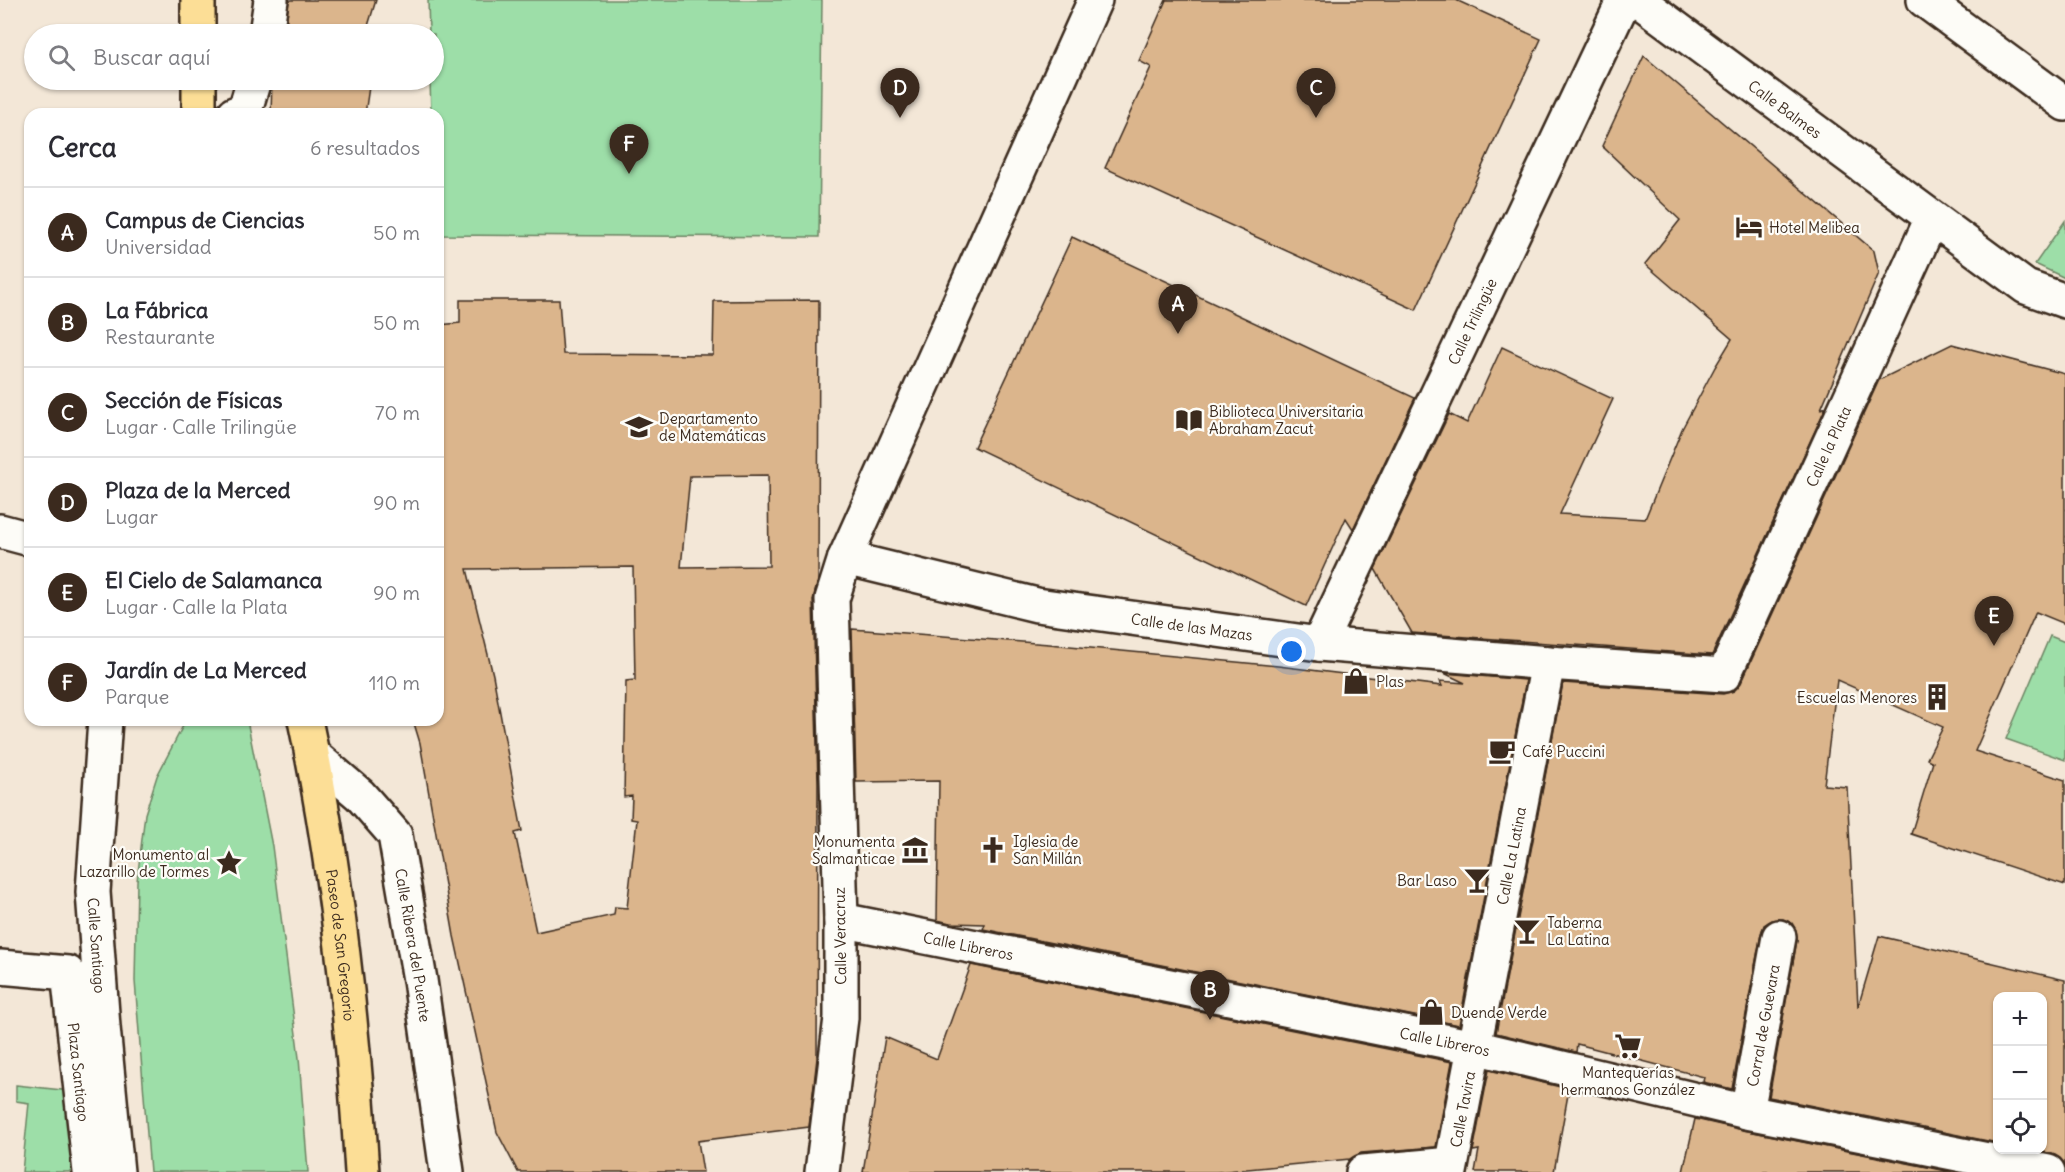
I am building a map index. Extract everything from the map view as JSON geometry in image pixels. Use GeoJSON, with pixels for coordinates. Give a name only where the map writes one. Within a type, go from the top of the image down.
{"type":"FeatureCollection","features":[{"type":"Feature","properties":{"kind":"main road"},"geometry":{"type":"LineString","coordinates":[[198,0],[198,24]]}},
{"type":"Feature","properties":{"kind":"main road"},"geometry":{"type":"LineString","coordinates":[[199,90],[199,108]]}},
{"type":"Feature","properties":{"kind":"main road","name":"Paseo de San Gregorio"},"geometry":{"type":"LineString","coordinates":[[305,726],[329,858],[348,1001],[362,1172]]}},
{"type":"Feature","properties":{"kind":"street"},"geometry":{"type":"LineString","coordinates":[[267,24],[271,0]]}},
{"type":"Feature","properties":{"kind":"street","name":"Calle Veracruz"},"geometry":{"type":"LineString","coordinates":[[822,1172],[841,1018],[841,920],[832,599],[845,558],[1095,0]]}},
{"type":"Feature","properties":{"kind":"street","name":"Calle Trilingüe"},"geometry":{"type":"LineString","coordinates":[[1319,644],[1624,0]]}},
{"type":"Feature","properties":{"kind":"street","name":"Calle Balmes"},"geometry":{"type":"LineString","coordinates":[[1638,0],[2026,287],[2065,301]]}},
{"type":"Feature","properties":{"kind":"street"},"geometry":{"type":"LineString","coordinates":[[1924,0],[2058,99]]}},
{"type":"Feature","properties":{"kind":"street"},"geometry":{"type":"LineString","coordinates":[[246,108],[251,90]]}},
{"type":"Feature","properties":{"kind":"street","name":"Calle la Plata"},"geometry":{"type":"LineString","coordinates":[[1724,675],[1932,218]]}},
{"type":"Feature","properties":{"kind":"street"},"geometry":{"type":"LineString","coordinates":[[0,531],[24,537]]}},
{"type":"Feature","properties":{"kind":"street","name":"Calle de las Mazas"},"geometry":{"type":"LineString","coordinates":[[845,558],[1037,605],[1319,644],[1724,675]]}},
{"type":"Feature","properties":{"kind":"street","name":"Calle La Latina"},"geometry":{"type":"LineString","coordinates":[[1474,1047],[1548,663]]}},
{"type":"Feature","properties":{"kind":"street","name":"Calle Santiago"},"geometry":{"type":"LineString","coordinates":[[105,726],[93,892],[117,1172]]}},
{"type":"Feature","properties":{"kind":"street","name":"Calle Ribera del Puente"},"geometry":{"type":"LineString","coordinates":[[312,754],[360,795],[395,835],[420,980],[447,1172]]}},
{"type":"Feature","properties":{"kind":"street","name":"Calle Libreros"},"geometry":{"type":"LineString","coordinates":[[841,920],[1474,1047],[1954,1164],[2048,1172]]}},
{"type":"Feature","properties":{"kind":"street","name":"Corral de Guevara"},"geometry":{"type":"LineString","coordinates":[[1747,1112],[1779,937]]}},
{"type":"Feature","properties":{"kind":"street","name":"Plaza Santiago"},"geometry":{"type":"LineString","coordinates":[[0,967],[68,973],[90,1172]]}},
{"type":"Feature","properties":{"kind":"street","name":"Calle Tavira"},"geometry":{"type":"LineString","coordinates":[[1451,1168],[1474,1047]]}},
{"type":"Feature","properties":{"kind":"street"},"geometry":{"type":"LineString","coordinates":[[1363,1172],[1451,1168]]}},
{"type":"Feature","properties":{"kind":"green space"},"geometry":{"type":"Polygon","coordinates":[[[428,0],[822,0],[819,237],[444,235],[444,108],[431,108],[430,90],[444,90],[444,24],[429,24],[428,0]]]}},
{"type":"Feature","properties":{"kind":"green space"},"geometry":{"type":"Polygon","coordinates":[[[2065,221],[2065,278],[2035,264],[2065,221]]]}},
{"type":"Feature","properties":{"kind":"green space"},"geometry":{"type":"Polygon","coordinates":[[[2050,636],[2065,642],[2065,760],[2006,739],[2050,636]]]}},
{"type":"Feature","properties":{"kind":"green space"},"geometry":{"type":"Polygon","coordinates":[[[183,726],[248,726],[272,846],[299,1058],[308,1172],[150,1172],[135,981],[137,881],[145,814],[157,776],[183,726]]]}},
{"type":"Feature","properties":{"kind":"green space"},"geometry":{"type":"Polygon","coordinates":[[[16,1085],[71,1091],[79,1172],[22,1172],[29,1103],[16,1101],[16,1085]]]}},
{"type":"Feature","properties":{"kind":"building"},"geometry":{"type":"Polygon","coordinates":[[[289,0],[376,0],[369,24],[286,24],[289,0]]]}},
{"type":"Feature","properties":{"kind":"building"},"geometry":{"type":"Polygon","coordinates":[[[1166,0],[1456,0],[1541,39],[1416,310],[1105,168],[1151,67],[1139,61],[1166,0]]]}},
{"type":"Feature","properties":{"kind":"building"},"geometry":{"type":"Polygon","coordinates":[[[1644,56],[1874,251],[1879,273],[1821,409],[1826,407],[1712,655],[1412,633],[1375,569],[1449,414],[1467,423],[1502,347],[1613,399],[1560,514],[1645,519],[1682,429],[1732,339],[1645,264],[1680,220],[1602,146],[1644,56]]]}},
{"type":"Feature","properties":{"kind":"building"},"geometry":{"type":"Polygon","coordinates":[[[272,90],[369,90],[366,108],[271,108],[272,90]]]}},
{"type":"Feature","properties":{"kind":"building","name":"Biblioteca Universitaria Abraham Zacut"},"geometry":{"type":"Polygon","coordinates":[[[1072,237],[1415,398],[1353,529],[1346,518],[1306,606],[974,447],[1072,237]]]}},
{"type":"Feature","properties":{"kind":"building"},"geometry":{"type":"Polygon","coordinates":[[[460,300],[559,300],[563,354],[713,355],[714,301],[819,300],[818,580],[813,600],[818,783],[817,1058],[809,1127],[698,1141],[703,1172],[518,1172],[497,1132],[454,936],[420,743],[415,726],[444,726],[444,324],[460,323],[460,300]],[[768,475],[690,476],[681,567],[769,566],[768,475]],[[633,567],[467,569],[493,675],[522,831],[515,833],[536,932],[614,915],[615,907],[627,908],[637,820],[631,819],[632,796],[624,797],[626,681],[635,680],[633,567]]]}},
{"type":"Feature","properties":{"kind":"building"},"geometry":{"type":"Polygon","coordinates":[[[1952,344],[2065,374],[2065,624],[2036,612],[1975,751],[2065,780],[2065,885],[1911,834],[1933,762],[1927,759],[1943,727],[1837,680],[1824,785],[1847,787],[1858,1007],[1879,936],[2065,980],[2065,1165],[2060,1158],[2047,1153],[2047,992],[1993,992],[1993,1142],[1769,1097],[1797,940],[1796,930],[1792,923],[1783,919],[1772,920],[1764,925],[1761,934],[1732,1089],[1703,1082],[1704,1077],[1577,1044],[1576,1052],[1496,1033],[1563,683],[1723,694],[1734,691],[1741,683],[1879,380],[1952,344]]]}},
{"type":"Feature","properties":{"kind":"building"},"geometry":{"type":"Polygon","coordinates":[[[852,629],[1049,644],[1278,666],[1442,686],[1440,681],[1465,683],[1444,673],[1526,680],[1459,1025],[983,929],[985,924],[950,923],[937,920],[939,781],[856,782],[852,629]]]}},
{"type":"Feature","properties":{"kind":"building"},"geometry":{"type":"Polygon","coordinates":[[[971,965],[1452,1062],[1436,1147],[1361,1153],[1350,1159],[1216,1172],[863,1172],[885,1037],[937,1059],[971,965]]]}},
{"type":"Feature","properties":{"kind":"building"},"geometry":{"type":"Polygon","coordinates":[[[1489,1070],[1569,1089],[1554,1172],[1475,1172],[1479,1150],[1473,1151],[1489,1070]]]}},
{"type":"Feature","properties":{"kind":"building"},"geometry":{"type":"Polygon","coordinates":[[[1695,1119],[1743,1130],[1952,1172],[1683,1172],[1695,1119]]]}},
{"type":"Feature","properties":{"kind":"place","name":"Plaza de la Merced"},"geometry":{"type":"Point","coordinates":[900,118]}},
{"type":"Feature","properties":{"kind":"place","name":"Sección de Físicas"},"geometry":{"type":"Point","coordinates":[1316,118]}},
{"type":"Feature","properties":{"kind":"place","name":"Jardín de La Merced"},"geometry":{"type":"Point","coordinates":[629,174]}},
{"type":"Feature","properties":{"kind":"place","name":"Hotel Melibea"},"geometry":{"type":"Point","coordinates":[1749,227]}},
{"type":"Feature","properties":{"kind":"place","name":"Campus de Ciencias"},"geometry":{"type":"Point","coordinates":[1178,334]}},
{"type":"Feature","properties":{"kind":"place","name":"Biblioteca Universitaria Abraham Zacut"},"geometry":{"type":"Point","coordinates":[1189,420]}},
{"type":"Feature","properties":{"kind":"place","name":"Departamento de Matemáticas"},"geometry":{"type":"Point","coordinates":[639,427]}},
{"type":"Feature","properties":{"kind":"place","name":"El Cielo de Salamanca"},"geometry":{"type":"Point","coordinates":[1994,646]}},
{"type":"Feature","properties":{"kind":"place","name":"Plas"},"geometry":{"type":"Point","coordinates":[1356,681]}},
{"type":"Feature","properties":{"kind":"place","name":"Escuelas Menores"},"geometry":{"type":"Point","coordinates":[1937,697]}},
{"type":"Feature","properties":{"kind":"place","name":"Café Puccini"},"geometry":{"type":"Point","coordinates":[1502,751]}},
{"type":"Feature","properties":{"kind":"place","name":"Monumenta Salmanticae"},"geometry":{"type":"Point","coordinates":[915,850]}},
{"type":"Feature","properties":{"kind":"place","name":"Iglesia de San Millán"},"geometry":{"type":"Point","coordinates":[993,850]}},
{"type":"Feature","properties":{"kind":"place","name":"Monumento al Lazarillo de Tormes"},"geometry":{"type":"Point","coordinates":[229,863]}},
{"type":"Feature","properties":{"kind":"place","name":"Bar Laso"},"geometry":{"type":"Point","coordinates":[1477,880]}},
{"type":"Feature","properties":{"kind":"place","name":"Taberna La Latina"},"geometry":{"type":"Point","coordinates":[1527,931]}},
{"type":"Feature","properties":{"kind":"place","name":"Duende Verde"},"geometry":{"type":"Point","coordinates":[1431,1012]}},
{"type":"Feature","properties":{"kind":"place","name":"La Fábrica"},"geometry":{"type":"Point","coordinates":[1210,1020]}},
{"type":"Feature","properties":{"kind":"place","name":"Mantequerías hermanos González"},"geometry":{"type":"Point","coordinates":[1628,1046]}}]}
